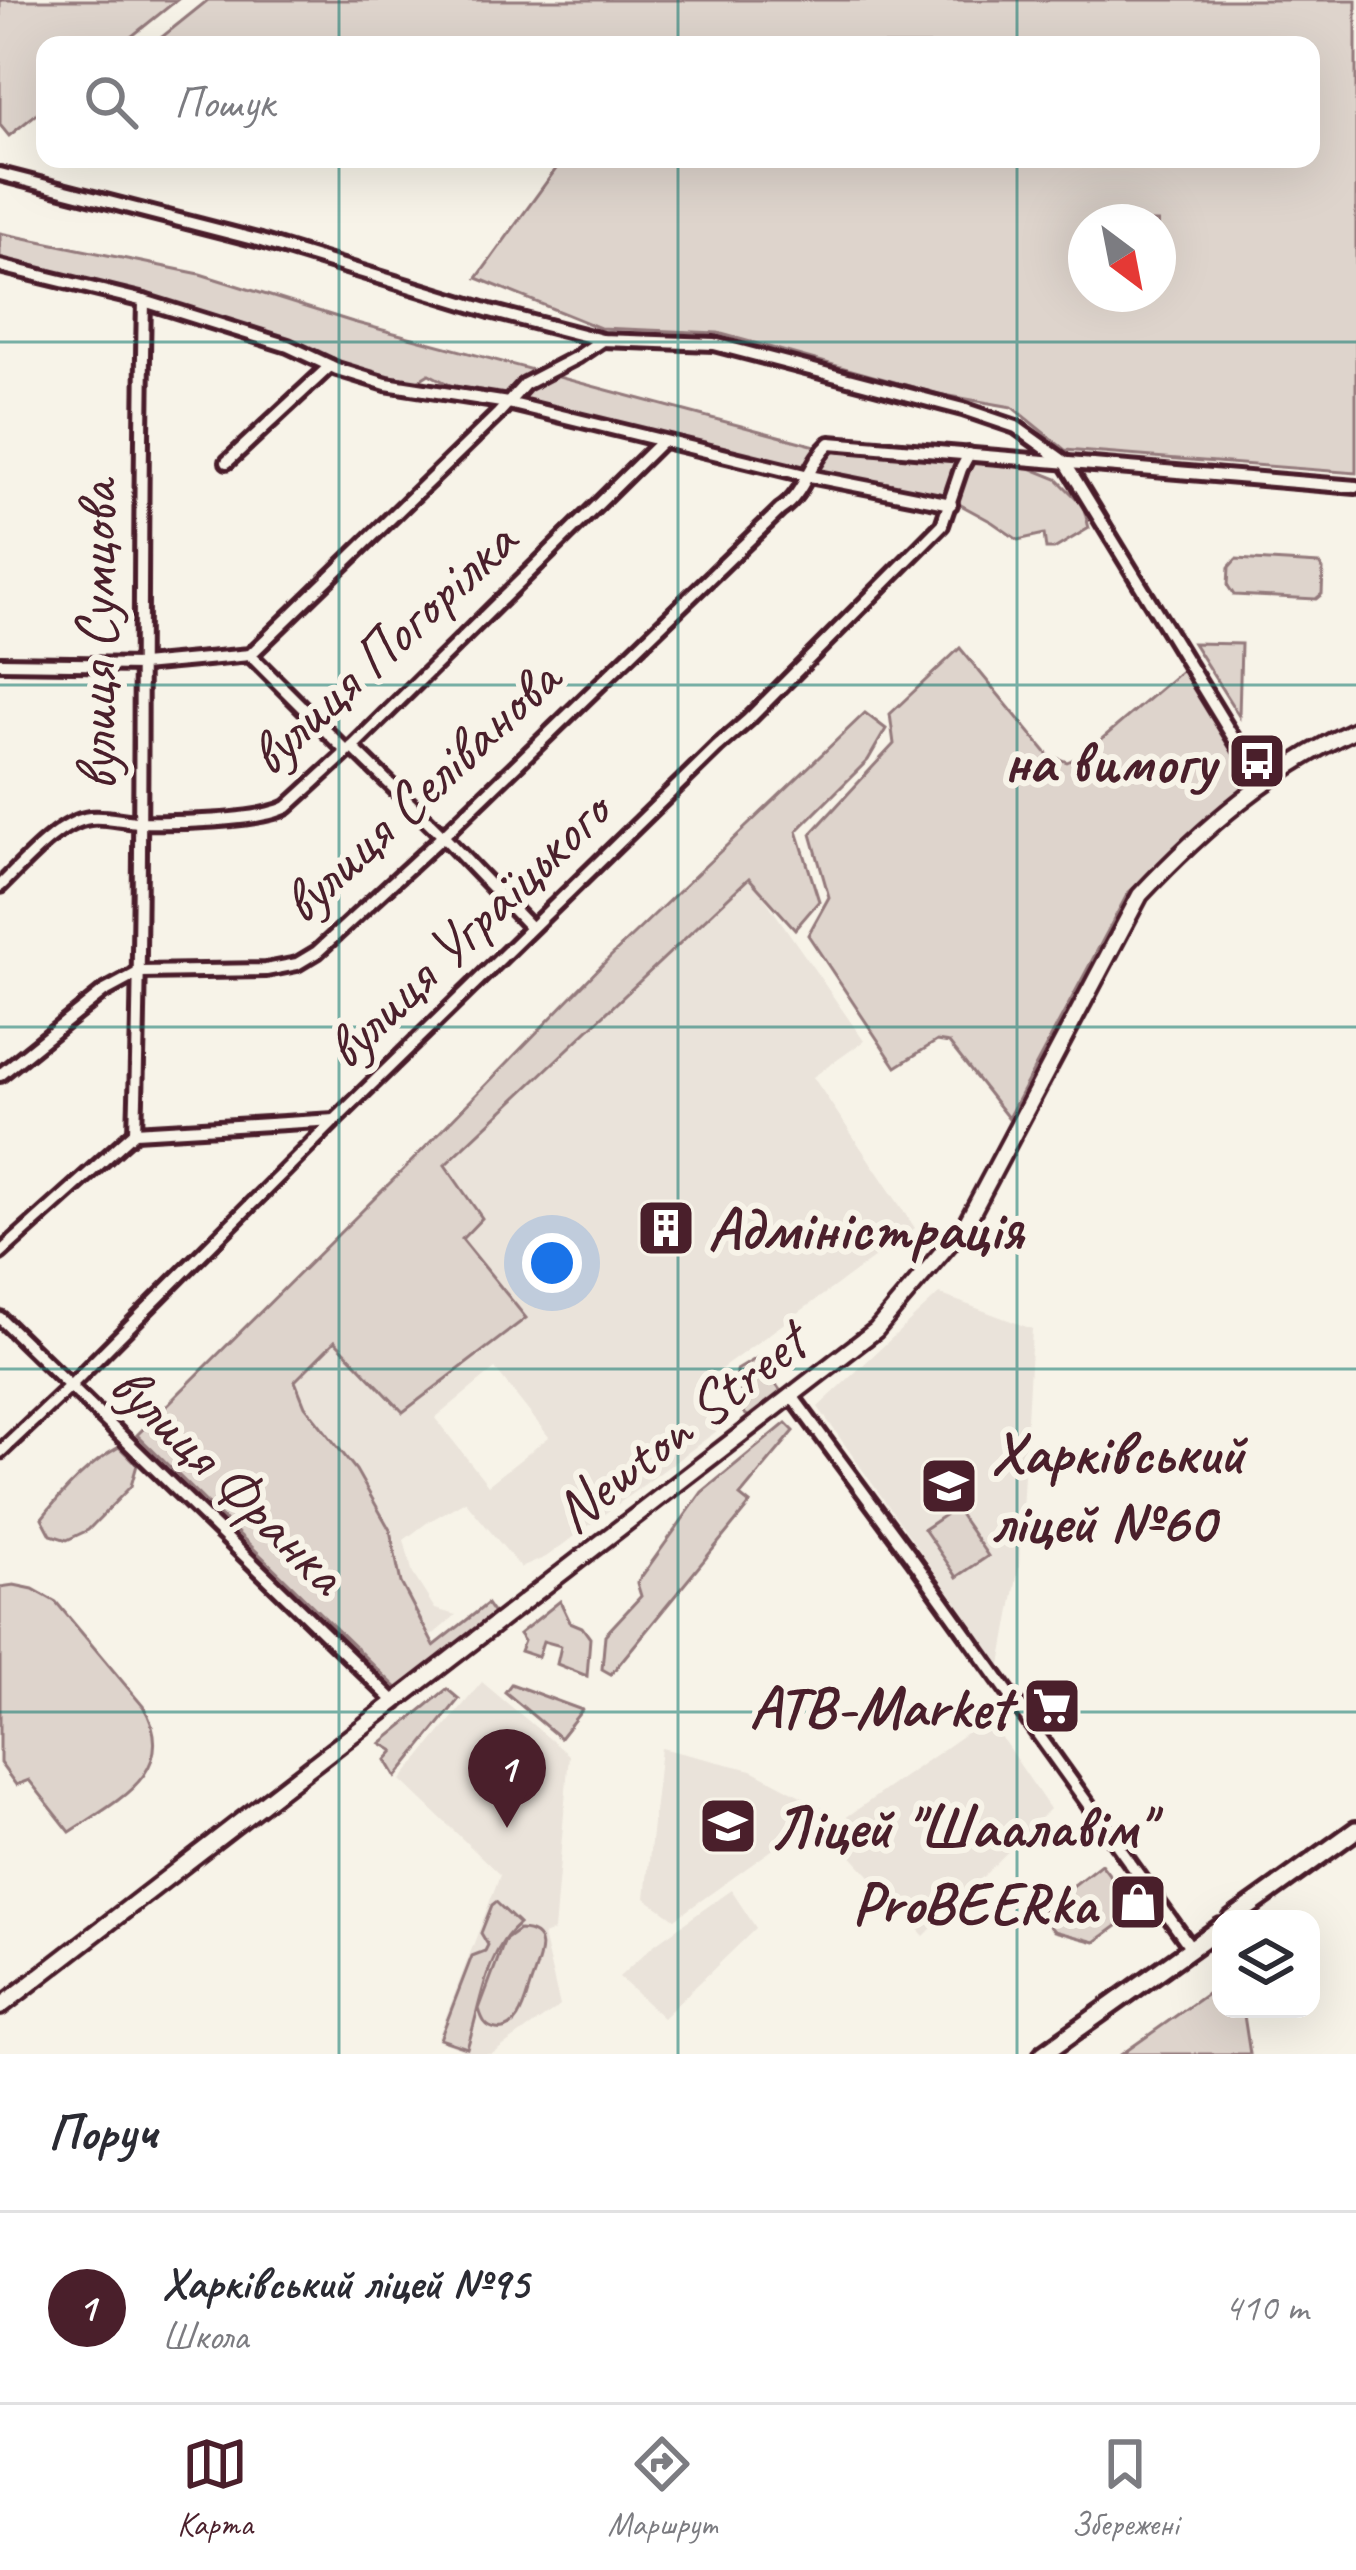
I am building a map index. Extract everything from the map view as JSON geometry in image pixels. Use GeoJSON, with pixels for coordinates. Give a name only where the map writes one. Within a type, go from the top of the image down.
{"type":"FeatureCollection","features":[{"type":"Feature","properties":{"kind":"main road"},"geometry":{"type":"LineString","coordinates":[[1245,1910],[1356,1830]]}},
{"type":"Feature","properties":{"kind":"main road"},"geometry":{"type":"LineString","coordinates":[[1043,2054],[1212,1933]]}},
{"type":"Feature","properties":{"kind":"street"},"geometry":{"type":"LineString","coordinates":[[0,174],[261,241],[602,340],[714,344],[1016,427],[1065,462],[1261,782]]}},
{"type":"Feature","properties":{"kind":"street"},"geometry":{"type":"LineString","coordinates":[[0,266],[144,301],[288,346],[386,384],[508,403],[808,476],[951,504]]}},
{"type":"Feature","properties":{"kind":"street","name":"вулиця Сумцова"},"geometry":{"type":"LineString","coordinates":[[135,1132],[144,301]]}},
{"type":"Feature","properties":{"kind":"street"},"geometry":{"type":"LineString","coordinates":[[0,663],[142,665],[250,655],[525,384],[602,340]]}},
{"type":"Feature","properties":{"kind":"street"},"geometry":{"type":"LineString","coordinates":[[227,462],[330,366]]}},
{"type":"Feature","properties":{"kind":"street","name":"вулиця Погорілка"},"geometry":{"type":"LineString","coordinates":[[0,886],[45,844],[89,818],[140,822],[276,813],[350,750],[662,442]]}},
{"type":"Feature","properties":{"kind":"street","name":"вулиця Селіванова"},"geometry":{"type":"LineString","coordinates":[[140,972],[266,970],[297,964],[317,952],[788,506],[830,443],[969,454]]}},
{"type":"Feature","properties":{"kind":"street"},"geometry":{"type":"LineString","coordinates":[[969,454],[1356,487]]}},
{"type":"Feature","properties":{"kind":"street","name":"вулиця Уграїцького"},"geometry":{"type":"LineString","coordinates":[[0,1451],[943,525],[969,454]]}},
{"type":"Feature","properties":{"kind":"street"},"geometry":{"type":"LineString","coordinates":[[250,655],[443,836],[531,928]]}},
{"type":"Feature","properties":{"kind":"street","name":"Newton Street"},"geometry":{"type":"LineString","coordinates":[[0,2007],[876,1330],[966,1224],[1140,895],[1261,782],[1356,729]]}},
{"type":"Feature","properties":{"kind":"street"},"geometry":{"type":"LineString","coordinates":[[0,1075],[103,992],[140,972]]}},
{"type":"Feature","properties":{"kind":"street"},"geometry":{"type":"LineString","coordinates":[[0,1253],[135,1132],[335,1120]]}},
{"type":"Feature","properties":{"kind":"street","name":"вулиця Франка"},"geometry":{"type":"LineString","coordinates":[[0,1318],[396,1702]]}},
{"type":"Feature","properties":{"kind":"street"},"geometry":{"type":"LineString","coordinates":[[792,1396],[1191,1948]]}},
{"type":"Feature","properties":{"kind":"shaded area"},"geometry":{"type":"Polygon","coordinates":[[[0,0],[177,0],[132,36],[36,36],[36,114],[9,136],[0,125],[0,0]]]}},
{"type":"Feature","properties":{"kind":"shaded area"},"geometry":{"type":"Polygon","coordinates":[[[208,0],[1356,0],[1356,473],[1065,450],[1012,407],[938,394],[718,333],[600,328],[477,278],[554,168],[1320,168],[1320,36],[163,36],[208,0]]]}},
{"type":"Feature","properties":{"kind":"shaded area"},"geometry":{"type":"Polygon","coordinates":[[[0,233],[200,274],[353,322],[838,452],[1025,466],[1057,479],[1083,505],[1089,528],[1046,549],[1044,534],[1018,540],[957,503],[869,488],[593,420],[577,412],[450,385],[429,374],[416,382],[343,365],[284,340],[0,260],[0,233]]]}},
{"type":"Feature","properties":{"kind":"shaded area"},"geometry":{"type":"Polygon","coordinates":[[[1236,559],[1319,564],[1322,594],[1316,599],[1234,595],[1228,586],[1229,567],[1236,559]]]}},
{"type":"Feature","properties":{"kind":"shaded area"},"geometry":{"type":"Polygon","coordinates":[[[1193,643],[1241,644],[1239,716],[1193,643]]]}},
{"type":"Feature","properties":{"kind":"shaded area"},"geometry":{"type":"Polygon","coordinates":[[[960,648],[1048,755],[1067,762],[1083,755],[1186,667],[1253,776],[1248,786],[1128,893],[1008,1118],[949,1043],[937,1041],[896,1067],[808,935],[829,897],[811,834],[894,744],[890,714],[960,648]]]}},
{"type":"Feature","properties":{"kind":"shaded area"},"geometry":{"type":"Polygon","coordinates":[[[865,713],[886,729],[868,760],[797,831],[819,901],[795,929],[749,878],[445,1165],[482,1218],[462,1239],[526,1318],[403,1412],[335,1341],[295,1381],[305,1406],[356,1470],[390,1530],[401,1583],[434,1646],[487,1604],[494,1614],[399,1690],[137,1435],[609,958],[865,713]]]}},
{"type":"Feature","properties":{"kind":"shaded area"},"geometry":{"type":"Polygon","coordinates":[[[750,877],[864,1041],[813,1077],[915,1228],[695,1388],[721,1428],[546,1557],[521,1568],[465,1501],[404,1540],[413,1574],[435,1609],[456,1615],[429,1638],[401,1583],[390,1530],[356,1470],[305,1406],[295,1381],[334,1340],[525,1319],[461,1239],[481,1218],[445,1166],[750,877]],[[495,1369],[435,1418],[488,1485],[549,1437],[495,1369]]]}},
{"type":"Feature","properties":{"kind":"shaded area","name":"Харківський ліцей №60"},"geometry":{"type":"Polygon","coordinates":[[[939,1294],[1032,1329],[1019,1566],[1001,1665],[818,1407],[939,1294]]]}},
{"type":"Feature","properties":{"kind":"shaded area"},"geometry":{"type":"Polygon","coordinates":[[[757,1358],[782,1393],[750,1417],[740,1403],[746,1376],[737,1375],[737,1370],[757,1358]]]}},
{"type":"Feature","properties":{"kind":"shaded area"},"geometry":{"type":"Polygon","coordinates":[[[786,1423],[794,1431],[740,1496],[750,1504],[611,1674],[602,1669],[605,1635],[641,1596],[637,1583],[702,1492],[786,1423]]]}},
{"type":"Feature","properties":{"kind":"shaded area"},"geometry":{"type":"Polygon","coordinates":[[[119,1447],[137,1465],[131,1486],[88,1530],[67,1540],[51,1535],[42,1518],[77,1478],[119,1447]]]}},
{"type":"Feature","properties":{"kind":"shaded area"},"geometry":{"type":"Polygon","coordinates":[[[955,1508],[988,1556],[957,1577],[924,1529],[955,1508]]]}},
{"type":"Feature","properties":{"kind":"shaded area"},"geometry":{"type":"Polygon","coordinates":[[[14,1585],[56,1602],[143,1706],[153,1729],[149,1767],[138,1782],[70,1832],[29,1780],[16,1785],[0,1763],[0,1587],[14,1585]]]}},
{"type":"Feature","properties":{"kind":"shaded area"},"geometry":{"type":"Polygon","coordinates":[[[560,1601],[570,1622],[590,1638],[587,1676],[557,1664],[561,1646],[543,1641],[538,1657],[520,1651],[524,1641],[519,1634],[560,1601]]]}},
{"type":"Feature","properties":{"kind":"shaded area"},"geometry":{"type":"Polygon","coordinates":[[[482,1682],[569,1755],[554,1931],[543,1935],[560,2006],[492,2054],[474,2054],[437,2040],[500,1875],[401,1780],[482,1682]]]}},
{"type":"Feature","properties":{"kind":"shaded area"},"geometry":{"type":"Polygon","coordinates":[[[511,1684],[582,1710],[560,1738],[505,1692],[511,1684]]]}},
{"type":"Feature","properties":{"kind":"shaded area"},"geometry":{"type":"Polygon","coordinates":[[[447,1689],[459,1699],[396,1777],[386,1760],[394,1751],[381,1743],[447,1689]]]}},
{"type":"Feature","properties":{"kind":"shaded area"},"geometry":{"type":"Polygon","coordinates":[[[988,1718],[1050,1809],[924,1936],[828,1830],[988,1718]]]}},
{"type":"Feature","properties":{"kind":"shaded area","name":"Ліцей \"Шаалавім\""},"geometry":{"type":"Polygon","coordinates":[[[661,1748],[752,1770],[825,1809],[675,1919],[645,1898],[661,1748]]]}},
{"type":"Feature","properties":{"kind":"shaded area"},"geometry":{"type":"Polygon","coordinates":[[[1101,1864],[1128,1899],[1125,1920],[1095,1942],[1054,1931],[1038,1913],[1101,1864]]]}},
{"type":"Feature","properties":{"kind":"shaded area"},"geometry":{"type":"Polygon","coordinates":[[[731,1890],[756,1928],[663,2018],[619,1977],[655,1944],[731,1890]]]}},
{"type":"Feature","properties":{"kind":"shaded area"},"geometry":{"type":"Polygon","coordinates":[[[496,1902],[519,1924],[491,1965],[467,2048],[440,2039],[472,1956],[488,1945],[481,1933],[496,1902]]]}},
{"type":"Feature","properties":{"kind":"shaded area"},"geometry":{"type":"Polygon","coordinates":[[[519,1930],[536,1935],[540,1956],[516,2020],[496,2029],[485,2022],[479,2009],[505,1940],[519,1930]]]}},
{"type":"Feature","properties":{"kind":"shaded area"},"geometry":{"type":"Polygon","coordinates":[[[1212,1990],[1212,2018],[1244,2018],[1250,2054],[1122,2054],[1212,1990]]]}},
{"type":"Feature","properties":{"kind":"place","name":"на вимогу"},"geometry":{"type":"Point","coordinates":[1257,761]}},
{"type":"Feature","properties":{"kind":"place","name":"Адміністрація"},"geometry":{"type":"Point","coordinates":[666,1228]}},
{"type":"Feature","properties":{"kind":"place","name":"Харківський ліцей №60"},"geometry":{"type":"Point","coordinates":[949,1486]}},
{"type":"Feature","properties":{"kind":"place","name":"ATB-Market"},"geometry":{"type":"Point","coordinates":[1052,1706]}},
{"type":"Feature","properties":{"kind":"place","name":"Ліцей \"Шаалавім\""},"geometry":{"type":"Point","coordinates":[728,1826]}},
{"type":"Feature","properties":{"kind":"place","name":"Харківський ліцей №95"},"geometry":{"type":"Point","coordinates":[507,1828]}},
{"type":"Feature","properties":{"kind":"place","name":"ProBEERka"},"geometry":{"type":"Point","coordinates":[1138,1902]}}]}
